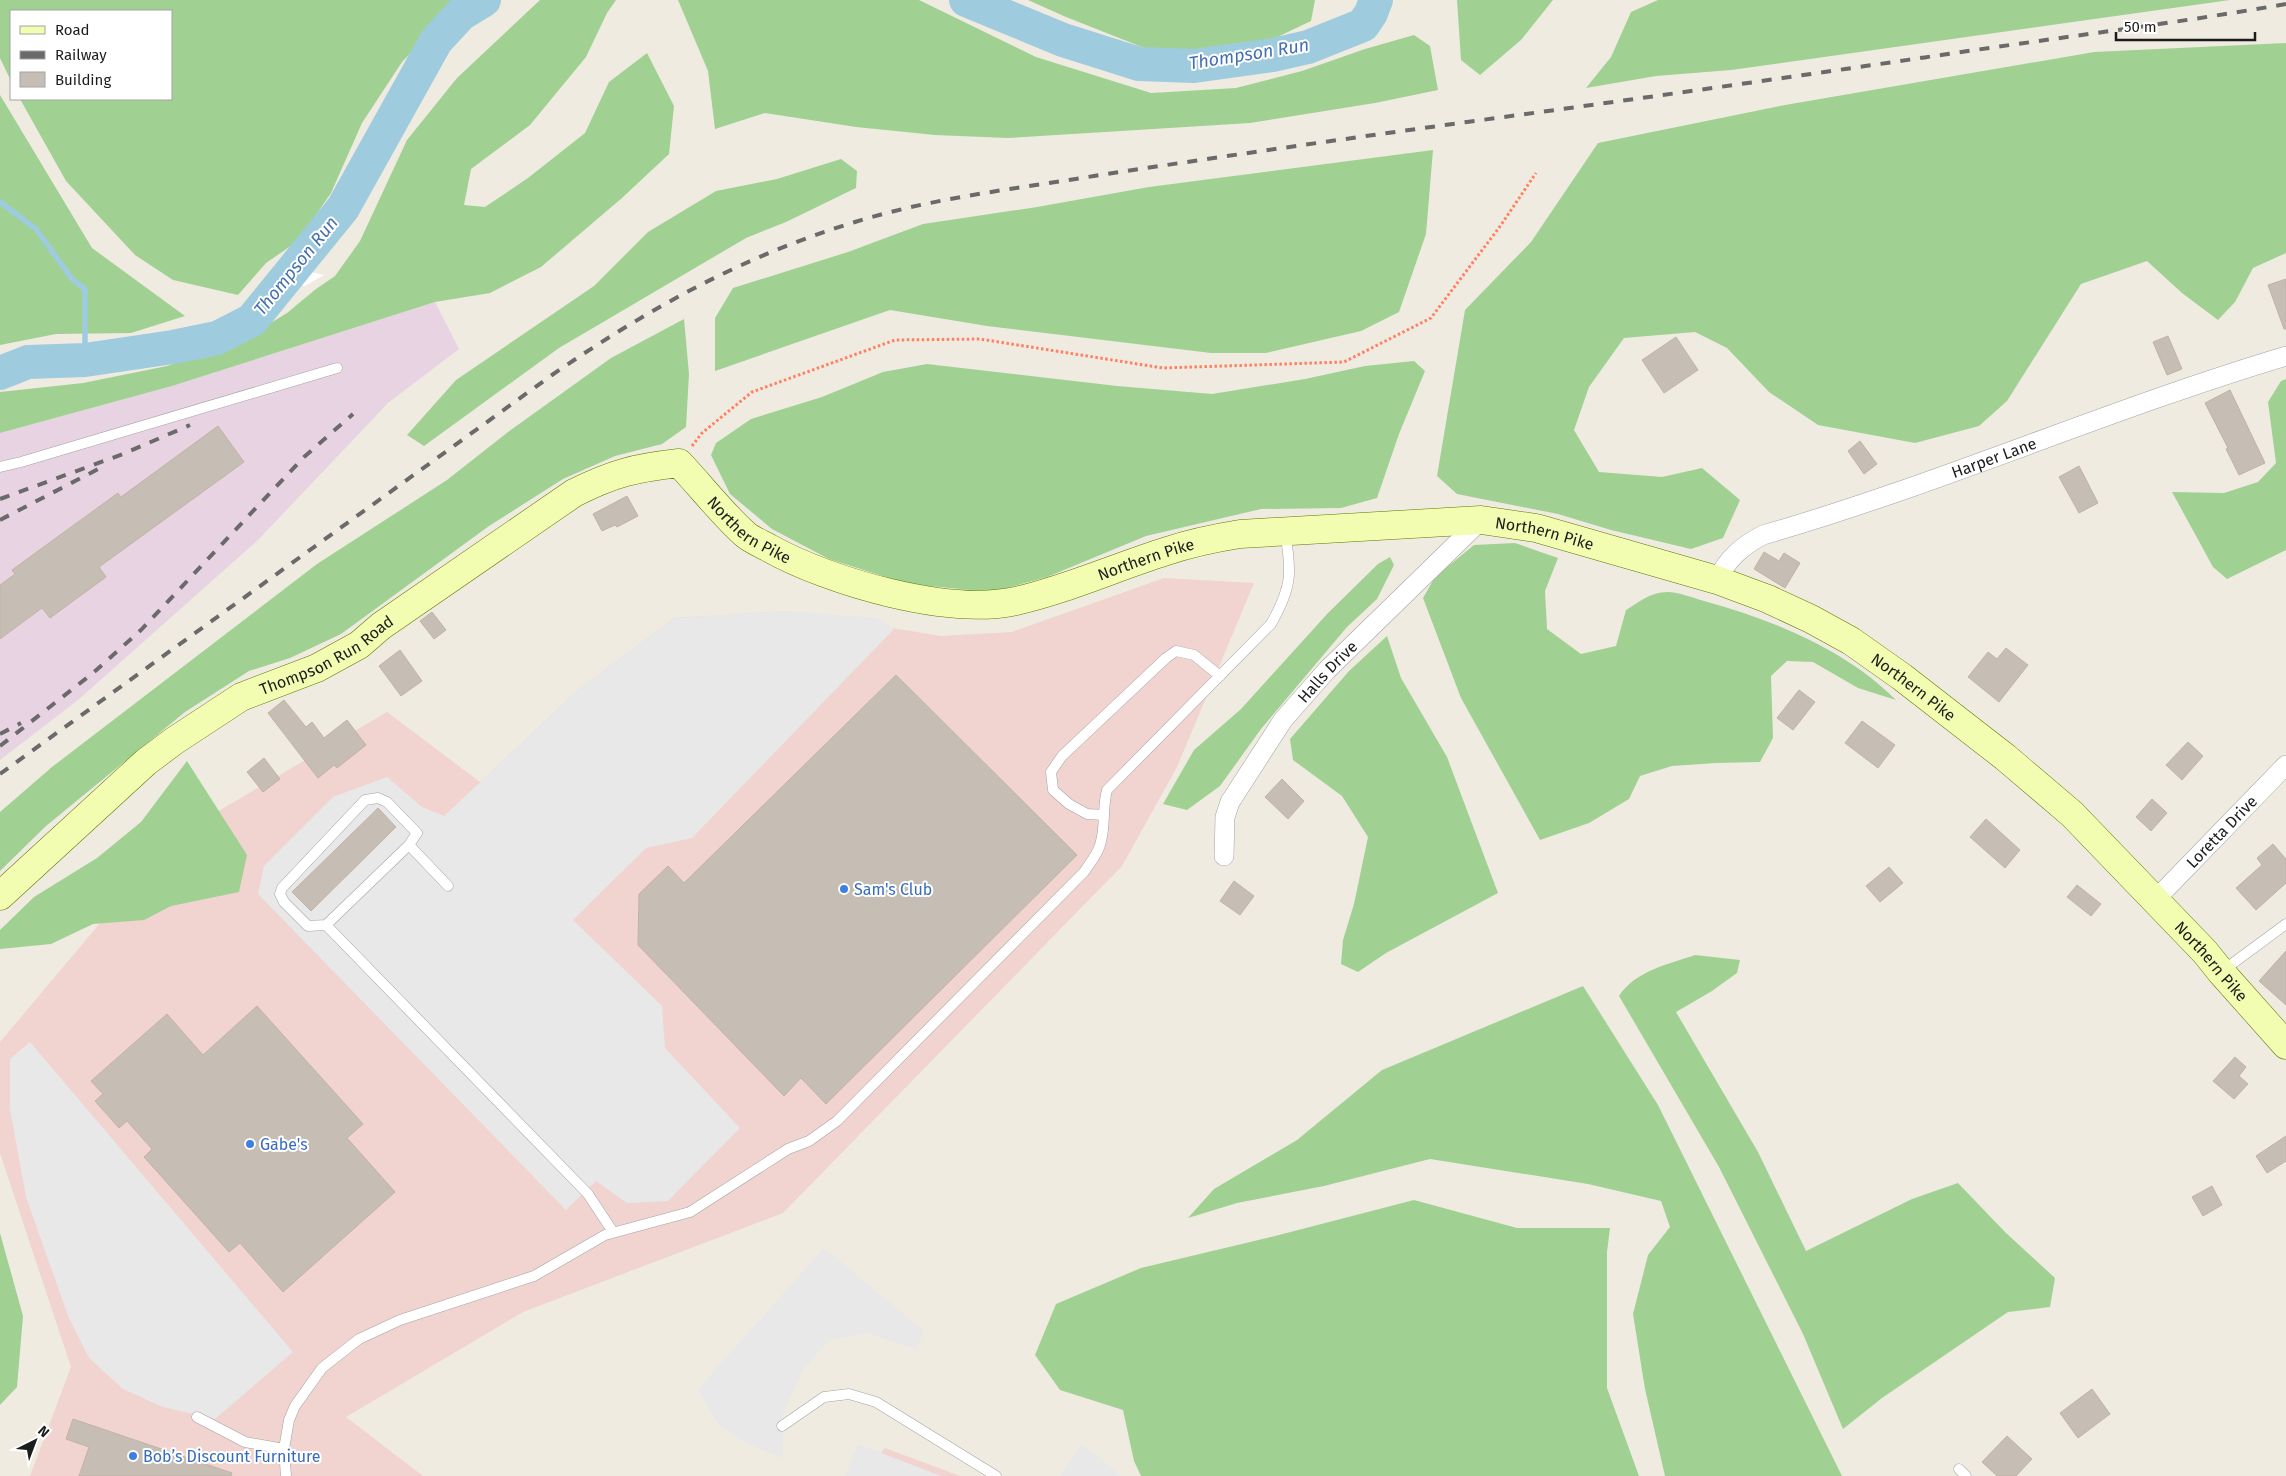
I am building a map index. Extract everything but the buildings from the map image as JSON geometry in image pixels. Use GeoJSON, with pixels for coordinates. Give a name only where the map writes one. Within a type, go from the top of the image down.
{"type":"FeatureCollection","features":[{"type":"Feature","properties":{"kind":"street","name":"Harper Lane"},"geometry":{"type":"LineString","coordinates":[[1717,580],[1723,567],[1733,555],[1746,544],[1763,535],[1928,481],[2218,376],[2286,356]]}},
{"type":"Feature","properties":{"kind":"street","name":"Northern Pike"},"geometry":{"type":"LineString","coordinates":[[679,463],[747,536],[784,556],[864,586],[936,602],[970,605],[1014,602],[1072,585],[1191,544],[1240,534],[1481,520],[1536,528],[1717,580],[1768,599],[1811,619],[1851,641],[1962,722],[2072,814],[2206,952],[2220,972],[2286,1045]]}},
{"type":"Feature","properties":{"kind":"street","name":"Thompson Run Road"},"geometry":{"type":"LineString","coordinates":[[0,896],[146,762],[207,718],[240,697],[291,679],[337,658],[574,493],[608,476],[639,467],[679,463]]}},
{"type":"Feature","properties":{"kind":"street","name":"Halls Drive"},"geometry":{"type":"LineString","coordinates":[[1224,856],[1225,817],[1230,802],[1283,720],[1327,670],[1481,520]]}},
{"type":"Feature","properties":{"kind":"street","name":"Loretta Drive"},"geometry":{"type":"LineString","coordinates":[[2156,899],[2286,765]]}},
{"type":"Feature","properties":{"kind":"lane"},"geometry":{"type":"LineString","coordinates":[[0,467],[336,368]]}},
{"type":"Feature","properties":{"kind":"lane"},"geometry":{"type":"LineString","coordinates":[[286,1476],[284,1449],[290,1420],[303,1393],[322,1368],[346,1347],[372,1331],[400,1320],[534,1276],[597,1239],[613,1232],[690,1212],[788,1149],[809,1141],[837,1121],[1084,872],[1101,844],[1104,814],[1103,802],[1107,790],[1272,624],[1283,603],[1289,585],[1291,564],[1285,530]]}},
{"type":"Feature","properties":{"kind":"lane"},"geometry":{"type":"LineString","coordinates":[[1104,814],[1087,814],[1069,804],[1053,790],[1051,772],[1062,756],[1166,658],[1176,651],[1194,655],[1220,676]]}},
{"type":"Feature","properties":{"kind":"lane"},"geometry":{"type":"LineString","coordinates":[[378,798],[387,802],[417,833],[409,845],[326,925],[308,926],[284,902],[280,894],[282,888],[365,800],[378,798]]}},
{"type":"Feature","properties":{"kind":"lane"},"geometry":{"type":"LineString","coordinates":[[409,845],[448,886]]}},
{"type":"Feature","properties":{"kind":"lane"},"geometry":{"type":"LineString","coordinates":[[2220,972],[2286,924]]}},
{"type":"Feature","properties":{"kind":"lane"},"geometry":{"type":"LineString","coordinates":[[326,925],[588,1194],[613,1232]]}},
{"type":"Feature","properties":{"kind":"lane"},"geometry":{"type":"LineString","coordinates":[[782,1426],[824,1397],[849,1394],[876,1402],[996,1476]]}},
{"type":"Feature","properties":{"kind":"lane"},"geometry":{"type":"LineString","coordinates":[[197,1417],[245,1442],[284,1449]]}},
{"type":"Feature","properties":{"kind":"path"},"geometry":{"type":"LineString","coordinates":[[702,433],[752,392],[895,340],[980,340],[1163,368],[1344,362],[1431,318],[1501,225],[1536,173]]}},
{"type":"Feature","properties":{"kind":"shaded area"},"geometry":{"type":"Polygon","coordinates":[[[435,302],[459,349],[388,403],[259,539],[78,700],[0,760],[0,433],[172,386],[435,302]]]}},
{"type":"Feature","properties":{"kind":"shaded area"},"geometry":{"type":"Polygon","coordinates":[[[1164,578],[1254,583],[1177,767],[1122,866],[783,1213],[523,1312],[346,1417],[423,1476],[30,1476],[71,1367],[0,1153],[0,1042],[171,839],[387,712],[480,782],[579,689],[674,618],[787,611],[941,636],[1012,632],[1164,578]]]}},
{"type":"Feature","properties":{"kind":"shaded area"},"geometry":{"type":"Polygon","coordinates":[[[787,611],[876,618],[894,629],[692,838],[646,848],[573,920],[662,1006],[665,1048],[740,1128],[668,1201],[627,1203],[596,1181],[566,1210],[258,894],[264,866],[333,797],[387,777],[422,807],[444,816],[579,689],[674,618],[787,611]]]}},
{"type":"Feature","properties":{"kind":"shaded area"},"geometry":{"type":"Polygon","coordinates":[[[30,1042],[293,1352],[215,1419],[163,1407],[123,1389],[89,1358],[68,1316],[26,1197],[10,1109],[10,1059],[30,1042]]]}},
{"type":"Feature","properties":{"kind":"shaded area"},"geometry":{"type":"Polygon","coordinates":[[[824,1248],[924,1331],[916,1349],[866,1333],[829,1340],[803,1370],[782,1416],[783,1458],[747,1444],[718,1425],[698,1389],[824,1248]]]}},
{"type":"Feature","properties":{"kind":"shaded area"},"geometry":{"type":"Polygon","coordinates":[[[858,1444],[941,1476],[845,1476],[858,1444]]]}},
{"type":"Feature","properties":{"kind":"shaded area"},"geometry":{"type":"Polygon","coordinates":[[[1082,1444],[1121,1476],[1060,1476],[1082,1444]]]}},
{"type":"Feature","properties":{"kind":"shaded area"},"geometry":{"type":"Polygon","coordinates":[[[885,1448],[960,1476],[863,1476],[885,1448]]]}},
{"type":"Feature","properties":{"kind":"green space"},"geometry":{"type":"Polygon","coordinates":[[[0,0],[462,0],[402,62],[362,123],[331,193],[298,241],[266,263],[238,295],[173,280],[135,255],[66,181],[21,100],[172,100],[172,10],[10,10],[10,79],[0,58],[0,0]]]}},
{"type":"Feature","properties":{"kind":"green space"},"geometry":{"type":"Polygon","coordinates":[[[540,0],[616,0],[607,13],[586,57],[530,125],[471,169],[464,205],[485,207],[528,178],[585,133],[609,82],[647,53],[674,106],[669,154],[622,198],[541,267],[490,293],[435,302],[172,386],[0,433],[0,392],[83,383],[167,366],[239,342],[287,313],[335,276],[360,241],[407,140],[457,78],[540,0]]]}},
{"type":"Feature","properties":{"kind":"green space"},"geometry":{"type":"Polygon","coordinates":[[[678,0],[919,0],[1036,57],[1151,93],[1236,88],[1302,71],[1365,49],[1414,35],[1430,46],[1438,90],[1375,103],[1250,123],[1008,138],[935,135],[856,127],[765,113],[715,129],[708,71],[678,0]]]}},
{"type":"Feature","properties":{"kind":"green space"},"geometry":{"type":"Polygon","coordinates":[[[1028,0],[1315,0],[1311,21],[1254,48],[1157,53],[1028,0]]]}},
{"type":"Feature","properties":{"kind":"green space"},"geometry":{"type":"Polygon","coordinates":[[[1457,0],[1553,0],[1521,40],[1480,75],[1461,60],[1457,0]]]}},
{"type":"Feature","properties":{"kind":"green space"},"geometry":{"type":"Polygon","coordinates":[[[1658,0],[2230,0],[1731,70],[1656,76],[1586,88],[1611,57],[1631,12],[1658,0]]]}},
{"type":"Feature","properties":{"kind":"green space"},"geometry":{"type":"Polygon","coordinates":[[[2286,43],[2286,253],[2253,268],[2235,302],[2218,320],[2182,293],[2147,261],[2081,284],[2007,401],[1979,426],[1915,443],[1818,425],[1769,392],[1727,348],[1695,332],[1624,338],[1589,387],[1574,430],[1599,472],[1662,477],[1702,468],[1740,500],[1723,538],[1691,549],[1611,530],[1558,514],[1457,494],[1437,476],[1465,310],[1531,242],[1598,143],[1785,105],[2094,52],[2286,43]]]}},
{"type":"Feature","properties":{"kind":"green space"},"geometry":{"type":"Polygon","coordinates":[[[0,95],[92,248],[185,316],[131,333],[56,334],[0,345],[0,95]]]}},
{"type":"Feature","properties":{"kind":"green space"},"geometry":{"type":"Polygon","coordinates":[[[1433,150],[1426,234],[1399,312],[1361,331],[1266,353],[1211,353],[987,326],[890,310],[715,371],[715,318],[733,288],[848,252],[923,224],[1037,207],[1149,187],[1433,150]]]}},
{"type":"Feature","properties":{"kind":"green space"},"geometry":{"type":"Polygon","coordinates":[[[841,159],[857,171],[856,188],[786,222],[746,238],[559,348],[424,446],[407,435],[456,380],[594,286],[648,232],[716,191],[777,179],[841,159]]]}},
{"type":"Feature","properties":{"kind":"green space"},"geometry":{"type":"Polygon","coordinates":[[[684,319],[689,374],[686,427],[662,444],[615,456],[563,479],[489,526],[341,634],[290,658],[249,671],[185,712],[46,826],[0,871],[0,812],[52,767],[317,564],[447,480],[508,432],[611,358],[684,319]]]}},
{"type":"Feature","properties":{"kind":"green space"},"geometry":{"type":"Polygon","coordinates":[[[1414,361],[1425,371],[1399,434],[1377,498],[1341,508],[1261,509],[1146,536],[1047,577],[992,592],[908,584],[829,559],[772,529],[730,494],[711,455],[716,443],[751,419],[822,397],[883,372],[927,364],[1117,386],[1212,394],[1305,379],[1365,366],[1414,361]]]}},
{"type":"Feature","properties":{"kind":"green space"},"geometry":{"type":"Polygon","coordinates":[[[2286,379],[2286,550],[2227,579],[2213,567],[2172,492],[2224,493],[2258,482],[2276,463],[2268,402],[2281,381],[2286,379]]]}},
{"type":"Feature","properties":{"kind":"green space"},"geometry":{"type":"Polygon","coordinates":[[[1515,543],[1558,558],[1545,591],[1547,629],[1581,654],[1616,646],[1626,610],[1650,596],[1661,592],[1672,592],[1756,617],[1807,638],[1854,666],[1896,700],[1858,688],[1813,662],[1787,661],[1771,676],[1773,738],[1760,762],[1672,766],[1640,776],[1629,799],[1589,823],[1540,840],[1461,698],[1423,598],[1435,577],[1474,545],[1515,543]]]}},
{"type":"Feature","properties":{"kind":"green space"},"geometry":{"type":"Polygon","coordinates":[[[1390,557],[1394,565],[1377,599],[1347,627],[1261,729],[1220,786],[1187,810],[1163,804],[1194,750],[1241,709],[1328,613],[1378,564],[1390,557]]]}},
{"type":"Feature","properties":{"kind":"green space"},"geometry":{"type":"Polygon","coordinates":[[[1387,636],[1401,678],[1447,757],[1498,893],[1386,953],[1358,972],[1341,964],[1343,940],[1354,904],[1368,837],[1342,796],[1293,760],[1290,739],[1349,671],[1387,636]]]}},
{"type":"Feature","properties":{"kind":"green space"},"geometry":{"type":"Polygon","coordinates":[[[187,761],[247,855],[239,892],[171,906],[144,920],[93,924],[51,944],[0,949],[0,930],[34,897],[97,858],[141,822],[187,761]]]}},
{"type":"Feature","properties":{"kind":"green space"},"geometry":{"type":"Polygon","coordinates":[[[1695,955],[1740,960],[1737,973],[1712,991],[1676,1012],[1758,1152],[1806,1251],[1912,1199],[1958,1183],[2005,1232],[2055,1278],[2050,1307],[2008,1312],[1882,1398],[1843,1429],[1803,1334],[1719,1167],[1619,996],[1626,987],[1643,974],[1695,955]]]}},
{"type":"Feature","properties":{"kind":"green space"},"geometry":{"type":"Polygon","coordinates":[[[1583,986],[1658,1105],[1842,1476],[1665,1476],[1645,1389],[1633,1314],[1648,1255],[1670,1227],[1661,1201],[1588,1184],[1430,1159],[1324,1186],[1237,1203],[1188,1218],[1214,1189],[1297,1140],[1382,1070],[1583,986]]]}},
{"type":"Feature","properties":{"kind":"green space"},"geometry":{"type":"Polygon","coordinates":[[[1414,1200],[1517,1228],[1610,1228],[1607,1252],[1607,1388],[1639,1476],[1141,1476],[1134,1461],[1123,1410],[1060,1390],[1035,1355],[1056,1304],[1141,1268],[1414,1200]]]}},
{"type":"Feature","properties":{"kind":"green space"},"geometry":{"type":"Polygon","coordinates":[[[0,1233],[23,1316],[17,1387],[0,1405],[0,1233]]]}},
{"type":"Feature","properties":{"kind":"pier"},"geometry":{"type":"Polygon","coordinates":[[[275,264],[324,275],[305,286],[266,281],[275,264]]]}},
{"type":"Feature","properties":{"kind":"waterway","name":"Thompson Run"},"geometry":{"type":"LineString","coordinates":[[0,373],[28,362],[85,360],[173,347],[217,338],[252,320],[343,208],[436,41],[461,14],[484,0]]}},
{"type":"Feature","properties":{"kind":"waterway","name":"Thompson Run"},"geometry":{"type":"LineString","coordinates":[[966,0],[1063,40],[1139,64],[1194,66],[1273,55],[1308,47],[1363,25],[1371,13],[1376,0]]}},
{"type":"Feature","properties":{"kind":"waterway"},"geometry":{"type":"LineString","coordinates":[[0,202],[36,229],[72,279],[85,289],[85,360]]}},
{"type":"Feature","properties":{"kind":"railway"},"geometry":{"type":"LineString","coordinates":[[0,774],[552,375],[588,351],[698,286],[735,268],[774,251],[855,222],[943,200],[1187,162],[2170,23],[2286,4]]}},
{"type":"Feature","properties":{"kind":"railway"},"geometry":{"type":"LineString","coordinates":[[0,746],[93,673],[141,630],[304,457],[353,414]]}},
{"type":"Feature","properties":{"kind":"railway"},"geometry":{"type":"LineString","coordinates":[[0,499],[123,454],[190,425]]}},
{"type":"Feature","properties":{"kind":"railway"},"geometry":{"type":"LineString","coordinates":[[0,520],[104,466]]}},
{"type":"Feature","properties":{"kind":"railway"},"geometry":{"type":"LineString","coordinates":[[0,734],[21,723]]}},
{"type":"Feature","properties":{"kind":"place","name":"Sam's Club"},"geometry":{"type":"Point","coordinates":[844,889]}},
{"type":"Feature","properties":{"kind":"place","name":"Gabe's"},"geometry":{"type":"Point","coordinates":[250,1144]}},
{"type":"Feature","properties":{"kind":"place","name":"Bob’s Discount Furniture"},"geometry":{"type":"Point","coordinates":[133,1456]}}]}
